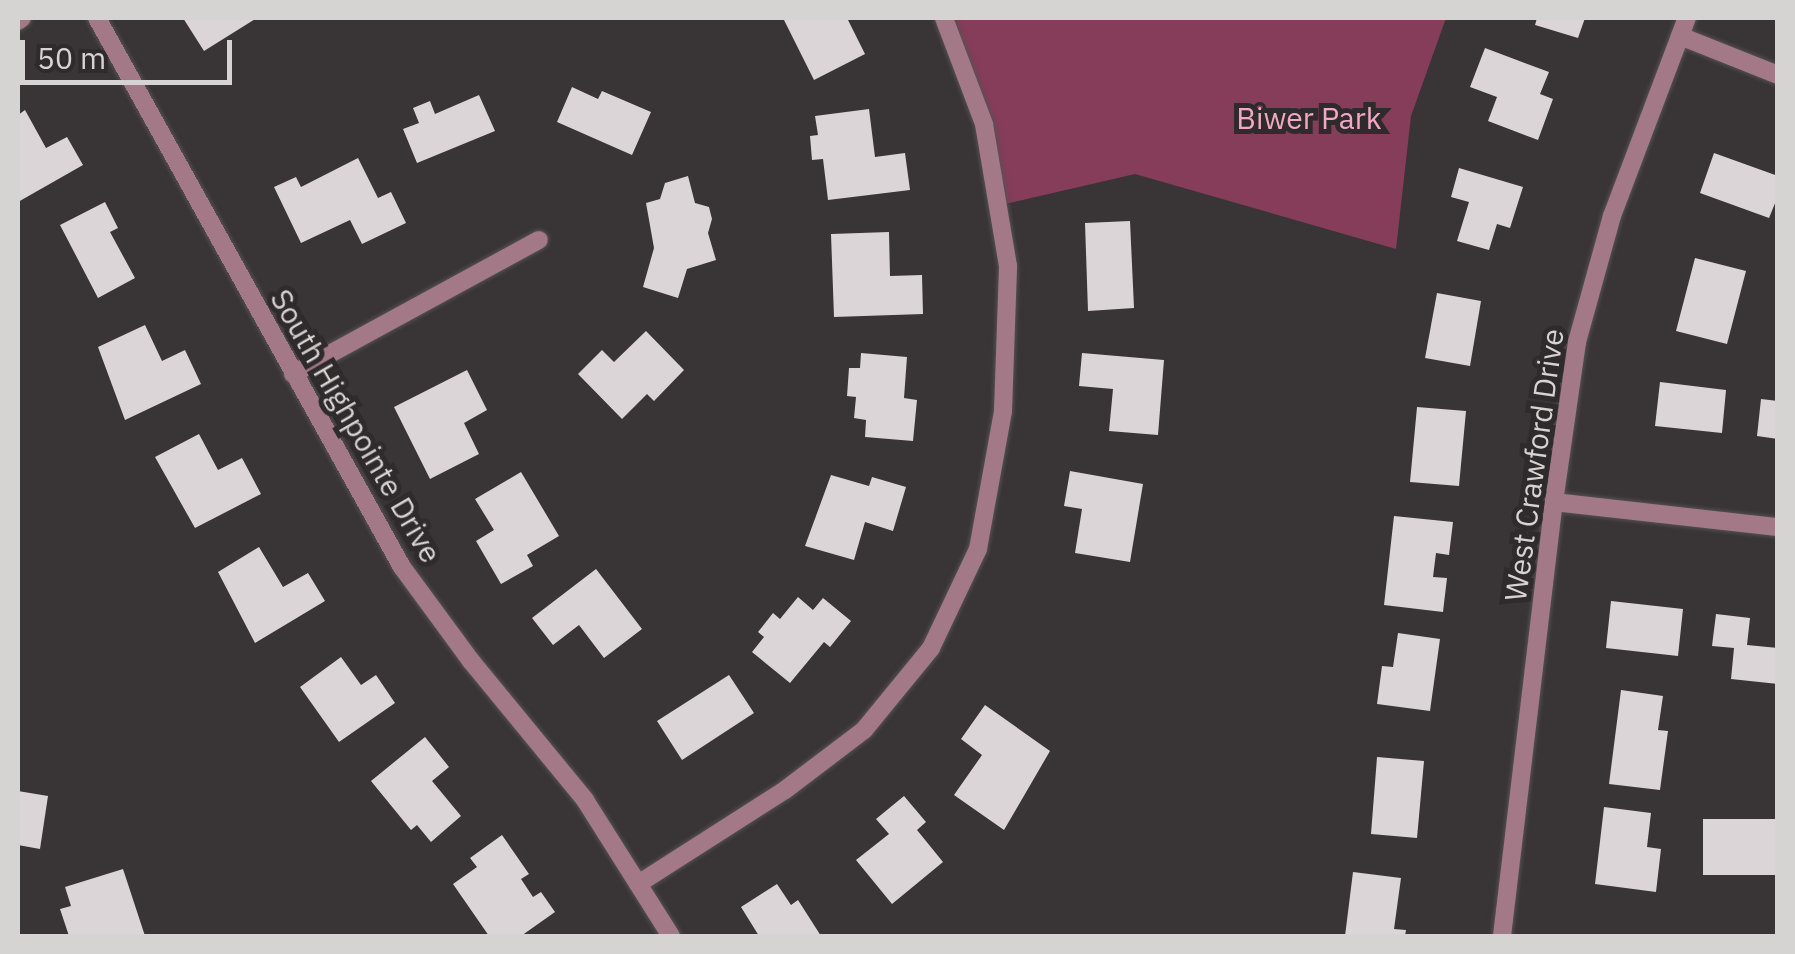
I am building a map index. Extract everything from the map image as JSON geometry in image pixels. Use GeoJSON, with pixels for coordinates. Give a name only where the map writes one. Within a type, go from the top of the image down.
{"type":"FeatureCollection","features":[{"type":"Feature","properties":{"kind":"street","name":"South Highpointe Drive"},"geometry":{"type":"LineString","coordinates":[[97,18],[402,567],[471,662],[585,800],[671,936]]}},
{"type":"Feature","properties":{"kind":"street"},"geometry":{"type":"LineString","coordinates":[[638,884],[786,790],[864,730],[931,648],[978,550],[1004,410],[1008,266],[984,124],[944,18]]}},
{"type":"Feature","properties":{"kind":"street","name":"West Crawford Drive"},"geometry":{"type":"LineString","coordinates":[[1502,936],[1577,342],[1600,253],[1687,18]]}},
{"type":"Feature","properties":{"kind":"street"},"geometry":{"type":"LineString","coordinates":[[1680,36],[1778,74]]}},
{"type":"Feature","properties":{"kind":"street"},"geometry":{"type":"LineString","coordinates":[[293,374],[539,240]]}},
{"type":"Feature","properties":{"kind":"street"},"geometry":{"type":"LineString","coordinates":[[1554,502],[1778,526]]}},
{"type":"Feature","properties":{"kind":"green space","name":"Biwer Park"},"geometry":{"type":"Polygon","coordinates":[[[941,18],[1446,18],[1411,116],[1396,249],[1135,174],[1001,205],[941,18]]]}},
{"type":"Feature","properties":{"kind":"building"},"geometry":{"type":"Polygon","coordinates":[[[183,18],[257,18],[204,51],[183,18]]]}},
{"type":"Feature","properties":{"kind":"building"},"geometry":{"type":"Polygon","coordinates":[[[783,18],[847,18],[865,54],[814,80],[783,18]]]}},
{"type":"Feature","properties":{"kind":"building"},"geometry":{"type":"Polygon","coordinates":[[[1537,18],[1585,18],[1578,38],[1535,25],[1537,18]]]}},
{"type":"Feature","properties":{"kind":"building"},"geometry":{"type":"Polygon","coordinates":[[[1485,48],[1549,72],[1540,94],[1553,99],[1538,140],[1488,121],[1497,97],[1470,87],[1485,48]]]}},
{"type":"Feature","properties":{"kind":"building"},"geometry":{"type":"Polygon","coordinates":[[[572,87],[598,99],[602,91],[651,112],[632,155],[557,122],[572,87]]]}},
{"type":"Feature","properties":{"kind":"building"},"geometry":{"type":"Polygon","coordinates":[[[479,95],[495,131],[417,163],[403,129],[419,123],[413,108],[430,101],[435,114],[479,95]]]}},
{"type":"Feature","properties":{"kind":"building"},"geometry":{"type":"Polygon","coordinates":[[[869,109],[875,157],[905,153],[910,190],[828,200],[823,159],[812,160],[810,136],[818,135],[815,116],[869,109]]]}},
{"type":"Feature","properties":{"kind":"building"},"geometry":{"type":"Polygon","coordinates":[[[25,110],[46,148],[67,137],[83,165],[18,202],[18,115],[25,110]]]}},
{"type":"Feature","properties":{"kind":"building"},"geometry":{"type":"Polygon","coordinates":[[[1714,153],[1778,176],[1778,196],[1769,218],[1700,193],[1714,153]]]}},
{"type":"Feature","properties":{"kind":"building"},"geometry":{"type":"Polygon","coordinates":[[[358,158],[378,198],[391,192],[406,223],[362,244],[350,220],[301,243],[274,187],[296,177],[301,187],[358,158]]]}},
{"type":"Feature","properties":{"kind":"building"},"geometry":{"type":"Polygon","coordinates":[[[1459,168],[1523,187],[1510,228],[1497,224],[1489,250],[1457,241],[1469,202],[1451,197],[1459,168]]]}},
{"type":"Feature","properties":{"kind":"building"},"geometry":{"type":"Polygon","coordinates":[[[688,176],[695,203],[709,207],[712,219],[708,233],[716,260],[687,269],[678,298],[643,287],[654,248],[646,203],[660,199],[665,183],[688,176]]]}},
{"type":"Feature","properties":{"kind":"building"},"geometry":{"type":"Polygon","coordinates":[[[105,202],[118,228],[110,232],[135,278],[98,298],[60,225],[105,202]]]}},
{"type":"Feature","properties":{"kind":"building"},"geometry":{"type":"Polygon","coordinates":[[[1130,221],[1134,308],[1088,311],[1085,223],[1130,221]]]}},
{"type":"Feature","properties":{"kind":"building"},"geometry":{"type":"Polygon","coordinates":[[[889,232],[890,276],[922,275],[923,314],[834,317],[831,234],[889,232]]]}},
{"type":"Feature","properties":{"kind":"building"},"geometry":{"type":"Polygon","coordinates":[[[1695,258],[1746,271],[1727,344],[1676,331],[1695,258]]]}},
{"type":"Feature","properties":{"kind":"building"},"geometry":{"type":"Polygon","coordinates":[[[1437,293],[1481,301],[1470,366],[1425,358],[1437,293]]]}},
{"type":"Feature","properties":{"kind":"building"},"geometry":{"type":"Polygon","coordinates":[[[145,325],[162,361],[185,350],[201,384],[125,420],[98,347],[145,325]]]}},
{"type":"Feature","properties":{"kind":"building"},"geometry":{"type":"Polygon","coordinates":[[[646,331],[684,370],[654,401],[647,394],[622,419],[578,374],[602,350],[614,362],[646,331]]]}},
{"type":"Feature","properties":{"kind":"building"},"geometry":{"type":"Polygon","coordinates":[[[861,353],[907,357],[904,398],[917,400],[913,441],[865,437],[866,420],[854,418],[856,397],[847,396],[849,368],[860,368],[861,353]]]}},
{"type":"Feature","properties":{"kind":"building"},"geometry":{"type":"Polygon","coordinates":[[[1082,353],[1164,360],[1158,435],[1109,431],[1113,389],[1079,386],[1082,353]]]}},
{"type":"Feature","properties":{"kind":"building"},"geometry":{"type":"Polygon","coordinates":[[[467,370],[487,410],[464,423],[479,454],[430,479],[394,407],[467,370]]]}},
{"type":"Feature","properties":{"kind":"building"},"geometry":{"type":"Polygon","coordinates":[[[1660,382],[1726,390],[1722,433],[1655,426],[1660,382]]]}},
{"type":"Feature","properties":{"kind":"building"},"geometry":{"type":"Polygon","coordinates":[[[1761,399],[1778,401],[1778,439],[1757,436],[1761,399]]]}},
{"type":"Feature","properties":{"kind":"building"},"geometry":{"type":"Polygon","coordinates":[[[1417,407],[1466,411],[1459,486],[1410,482],[1417,407]]]}},
{"type":"Feature","properties":{"kind":"building"},"geometry":{"type":"Polygon","coordinates":[[[199,434],[218,470],[242,458],[261,494],[195,528],[155,457],[199,434]]]}},
{"type":"Feature","properties":{"kind":"building"},"geometry":{"type":"Polygon","coordinates":[[[1070,471],[1143,484],[1130,562],[1075,553],[1082,509],[1064,506],[1070,471]]]}},
{"type":"Feature","properties":{"kind":"building"},"geometry":{"type":"Polygon","coordinates":[[[521,472],[559,536],[527,555],[533,566],[501,584],[476,541],[494,530],[475,499],[521,472]]]}},
{"type":"Feature","properties":{"kind":"building"},"geometry":{"type":"Polygon","coordinates":[[[831,475],[869,486],[872,477],[906,487],[893,531],[865,522],[854,560],[805,546],[831,475]]]}},
{"type":"Feature","properties":{"kind":"building"},"geometry":{"type":"Polygon","coordinates":[[[1394,516],[1453,522],[1449,555],[1436,553],[1433,577],[1447,578],[1443,612],[1384,605],[1394,516]]]}},
{"type":"Feature","properties":{"kind":"building"},"geometry":{"type":"Polygon","coordinates":[[[259,547],[283,587],[308,573],[325,601],[255,643],[218,572],[259,547]]]}},
{"type":"Feature","properties":{"kind":"building"},"geometry":{"type":"Polygon","coordinates":[[[596,569],[642,629],[604,658],[579,625],[553,645],[532,618],[596,569]]]}},
{"type":"Feature","properties":{"kind":"building"},"geometry":{"type":"Polygon","coordinates":[[[798,597],[813,610],[823,598],[851,621],[830,647],[824,642],[790,683],[752,652],[764,637],[758,632],[773,613],[780,619],[798,597]]]}},
{"type":"Feature","properties":{"kind":"building"},"geometry":{"type":"Polygon","coordinates":[[[1611,601],[1683,609],[1678,656],[1606,648],[1611,601]]]}},
{"type":"Feature","properties":{"kind":"building"},"geometry":{"type":"Polygon","coordinates":[[[1716,614],[1750,618],[1747,645],[1778,648],[1778,684],[1731,679],[1734,648],[1712,646],[1716,614]]]}},
{"type":"Feature","properties":{"kind":"building"},"geometry":{"type":"Polygon","coordinates":[[[1398,633],[1440,639],[1430,711],[1377,704],[1382,666],[1393,667],[1398,633]]]}},
{"type":"Feature","properties":{"kind":"building"},"geometry":{"type":"Polygon","coordinates":[[[341,657],[361,685],[376,675],[395,703],[339,742],[300,687],[341,657]]]}},
{"type":"Feature","properties":{"kind":"building"},"geometry":{"type":"Polygon","coordinates":[[[729,675],[754,713],[682,760],[657,721],[729,675]]]}},
{"type":"Feature","properties":{"kind":"building"},"geometry":{"type":"Polygon","coordinates":[[[1621,690],[1663,696],[1658,730],[1668,731],[1660,790],[1609,784],[1621,690]]]}},
{"type":"Feature","properties":{"kind":"building"},"geometry":{"type":"Polygon","coordinates":[[[985,705],[1050,751],[1004,830],[954,795],[982,755],[961,739],[985,705]]]}},
{"type":"Feature","properties":{"kind":"building"},"geometry":{"type":"Polygon","coordinates":[[[425,737],[449,767],[432,781],[461,816],[431,842],[417,825],[411,830],[371,781],[425,737]]]}},
{"type":"Feature","properties":{"kind":"building"},"geometry":{"type":"Polygon","coordinates":[[[1377,757],[1424,761],[1417,838],[1371,834],[1377,757]]]}},
{"type":"Feature","properties":{"kind":"building"},"geometry":{"type":"Polygon","coordinates":[[[18,791],[48,796],[40,849],[18,845],[18,791]]]}},
{"type":"Feature","properties":{"kind":"building"},"geometry":{"type":"Polygon","coordinates":[[[904,796],[926,822],[917,830],[943,862],[892,904],[856,860],[889,834],[876,819],[904,796]]]}},
{"type":"Feature","properties":{"kind":"building"},"geometry":{"type":"Polygon","coordinates":[[[1604,807],[1651,813],[1647,847],[1661,849],[1656,892],[1595,884],[1604,807]]]}},
{"type":"Feature","properties":{"kind":"building"},"geometry":{"type":"Polygon","coordinates":[[[1703,819],[1775,819],[1775,875],[1703,875],[1703,819]]]}},
{"type":"Feature","properties":{"kind":"building"},"geometry":{"type":"Polygon","coordinates":[[[502,835],[529,874],[521,879],[533,897],[541,892],[555,912],[521,936],[489,936],[453,884],[477,867],[470,858],[502,835]]]}},
{"type":"Feature","properties":{"kind":"building"},"geometry":{"type":"Polygon","coordinates":[[[123,869],[145,936],[69,936],[60,909],[71,906],[65,887],[123,869]]]}},
{"type":"Feature","properties":{"kind":"building"},"geometry":{"type":"Polygon","coordinates":[[[1353,872],[1401,878],[1394,929],[1406,930],[1405,936],[1345,936],[1353,872]]]}},
{"type":"Feature","properties":{"kind":"building"},"geometry":{"type":"Polygon","coordinates":[[[777,884],[791,905],[798,900],[821,936],[759,936],[741,907],[777,884]]]}}]}
